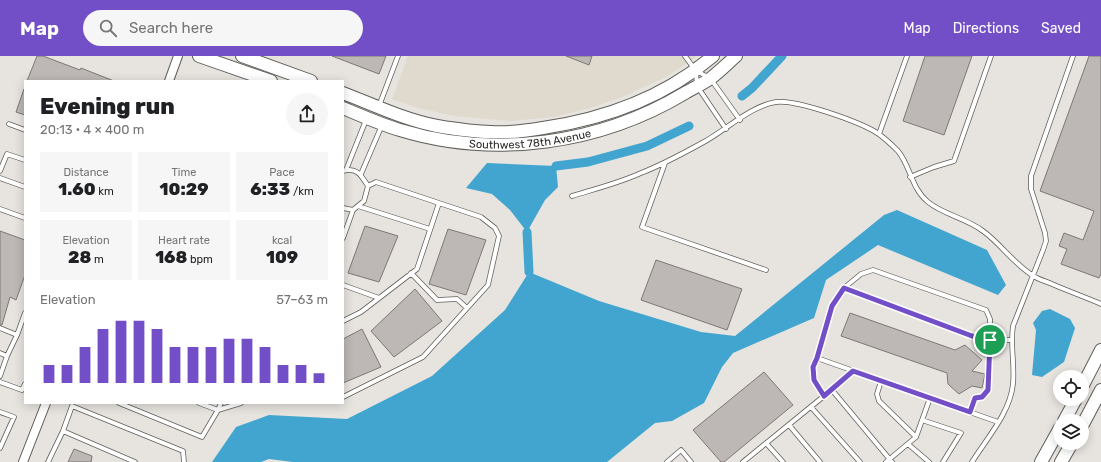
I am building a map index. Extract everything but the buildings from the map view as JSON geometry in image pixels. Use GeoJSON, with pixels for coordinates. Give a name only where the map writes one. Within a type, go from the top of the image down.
{"type":"FeatureCollection","features":[{"type":"Feature","properties":{"kind":"street"},"geometry":{"type":"LineString","coordinates":[[169,80],[178,56]]}},
{"type":"Feature","properties":{"kind":"street"},"geometry":{"type":"LineString","coordinates":[[199,56],[267,80]]}},
{"type":"Feature","properties":{"kind":"street"},"geometry":{"type":"LineString","coordinates":[[242,56],[308,80]]}},
{"type":"Feature","properties":{"kind":"street","name":"Southwest 78th Avenue"},"geometry":{"type":"LineString","coordinates":[[344,93],[396,114],[436,125],[465,130],[515,132],[570,124],[617,111],[658,93],[696,71],[713,56]]}},
{"type":"Feature","properties":{"kind":"street","name":"Southwest 78th Avenue"},"geometry":{"type":"LineString","coordinates":[[347,110],[400,130],[467,143],[520,144],[554,141],[583,136],[622,124],[664,106],[710,78],[736,56]]}},
{"type":"Feature","properties":{"kind":"street"},"geometry":{"type":"LineString","coordinates":[[347,110],[379,107]]}},
{"type":"Feature","properties":{"kind":"street"},"geometry":{"type":"LineString","coordinates":[[367,118],[396,114]]}},
{"type":"Feature","properties":{"kind":"street"},"geometry":{"type":"LineString","coordinates":[[1089,373],[1101,350]]}},
{"type":"Feature","properties":{"kind":"street"},"geometry":{"type":"LineString","coordinates":[[1088,414],[1101,390]]}},
{"type":"Feature","properties":{"kind":"street"},"geometry":{"type":"LineString","coordinates":[[23,462],[46,404]]}},
{"type":"Feature","properties":{"kind":"street"},"geometry":{"type":"LineString","coordinates":[[1041,462],[1053,441]]}},
{"type":"Feature","properties":{"kind":"street"},"geometry":{"type":"LineString","coordinates":[[1061,462],[1068,450]]}},
{"type":"Feature","properties":{"kind":"lane"},"geometry":{"type":"LineString","coordinates":[[379,107],[398,56]]}},
{"type":"Feature","properties":{"kind":"lane"},"geometry":{"type":"LineString","coordinates":[[685,56],[696,71],[710,78],[740,120]]}},
{"type":"Feature","properties":{"kind":"lane"},"geometry":{"type":"LineString","coordinates":[[880,134],[907,56]]}},
{"type":"Feature","properties":{"kind":"lane"},"geometry":{"type":"LineString","coordinates":[[910,177],[954,161],[991,56]]}},
{"type":"Feature","properties":{"kind":"lane"},"geometry":{"type":"LineString","coordinates":[[972,462],[1006,410],[1010,398],[1013,385],[1014,363],[1012,340],[1014,326],[1032,276],[1044,250],[1046,241],[1045,233],[1031,189],[1031,176],[1073,56]]}},
{"type":"Feature","properties":{"kind":"lane"},"geometry":{"type":"LineString","coordinates":[[696,71],[697,86],[726,129]]}},
{"type":"Feature","properties":{"kind":"lane"},"geometry":{"type":"LineString","coordinates":[[572,196],[639,174],[665,163],[711,138],[751,112],[764,106],[776,102],[787,102],[803,105],[862,125],[880,134],[898,152],[906,164],[915,187],[926,200],[937,208],[970,222],[983,230],[1032,276],[1101,304]]}},
{"type":"Feature","properties":{"kind":"lane"},"geometry":{"type":"LineString","coordinates":[[344,170],[367,118]]}},
{"type":"Feature","properties":{"kind":"lane"},"geometry":{"type":"LineString","coordinates":[[9,124],[24,130]]}},
{"type":"Feature","properties":{"kind":"lane"},"geometry":{"type":"LineString","coordinates":[[361,174],[382,124]]}},
{"type":"Feature","properties":{"kind":"lane"},"geometry":{"type":"LineString","coordinates":[[0,171],[7,154],[24,160]]}},
{"type":"Feature","properties":{"kind":"lane"},"geometry":{"type":"LineString","coordinates":[[665,163],[642,227],[766,270]]}},
{"type":"Feature","properties":{"kind":"lane"},"geometry":{"type":"LineString","coordinates":[[344,170],[350,169],[361,174],[368,186],[364,202],[353,210],[344,235]]}},
{"type":"Feature","properties":{"kind":"lane"},"geometry":{"type":"LineString","coordinates":[[0,178],[24,187]]}},
{"type":"Feature","properties":{"kind":"lane"},"geometry":{"type":"LineString","coordinates":[[344,396],[423,357],[488,285],[499,236],[495,228],[481,217],[376,182],[368,186]]}},
{"type":"Feature","properties":{"kind":"lane"},"geometry":{"type":"LineString","coordinates":[[344,320],[361,312],[417,269],[439,203]]}},
{"type":"Feature","properties":{"kind":"lane"},"geometry":{"type":"LineString","coordinates":[[358,206],[430,229]]}},
{"type":"Feature","properties":{"kind":"lane"},"geometry":{"type":"LineString","coordinates":[[344,208],[353,210]]}},
{"type":"Feature","properties":{"kind":"lane"},"geometry":{"type":"LineString","coordinates":[[0,209],[24,218]]}},
{"type":"Feature","properties":{"kind":"lane"},"geometry":{"type":"LineString","coordinates":[[824,396],[814,380],[813,367],[832,306],[844,288],[861,274],[873,270],[986,310],[990,319],[988,390],[982,397],[975,398],[970,412]]}},
{"type":"Feature","properties":{"kind":"lane"},"geometry":{"type":"LineString","coordinates":[[411,273],[437,300],[457,299],[467,308]]}},
{"type":"Feature","properties":{"kind":"lane"},"geometry":{"type":"LineString","coordinates":[[344,285],[379,298]]}},
{"type":"Feature","properties":{"kind":"lane"},"geometry":{"type":"LineString","coordinates":[[844,288],[972,336],[990,340],[1012,340]]}},
{"type":"Feature","properties":{"kind":"lane"},"geometry":{"type":"LineString","coordinates":[[0,376],[24,316]]}},
{"type":"Feature","properties":{"kind":"lane"},"geometry":{"type":"LineString","coordinates":[[0,328],[17,335]]}},
{"type":"Feature","properties":{"kind":"lane"},"geometry":{"type":"LineString","coordinates":[[0,353],[8,356]]}},
{"type":"Feature","properties":{"kind":"lane"},"geometry":{"type":"LineString","coordinates":[[817,358],[998,422]]}},
{"type":"Feature","properties":{"kind":"lane"},"geometry":{"type":"LineString","coordinates":[[745,462],[853,371]]}},
{"type":"Feature","properties":{"kind":"lane"},"geometry":{"type":"LineString","coordinates":[[881,380],[877,394],[879,401],[916,437]]}},
{"type":"Feature","properties":{"kind":"lane"},"geometry":{"type":"LineString","coordinates":[[0,382],[22,390],[24,386]]}},
{"type":"Feature","properties":{"kind":"lane"},"geometry":{"type":"LineString","coordinates":[[832,390],[889,461],[916,437],[930,398]]}},
{"type":"Feature","properties":{"kind":"lane"},"geometry":{"type":"LineString","coordinates":[[120,404],[202,437],[221,404]]}},
{"type":"Feature","properties":{"kind":"lane"},"geometry":{"type":"LineString","coordinates":[[202,404],[218,410],[238,404]]}},
{"type":"Feature","properties":{"kind":"lane"},"geometry":{"type":"LineString","coordinates":[[48,462],[63,432],[72,406],[183,451],[184,462]]}},
{"type":"Feature","properties":{"kind":"lane"},"geometry":{"type":"LineString","coordinates":[[811,406],[860,462]]}},
{"type":"Feature","properties":{"kind":"lane"},"geometry":{"type":"LineString","coordinates":[[0,412],[14,417],[0,448]]}},
{"type":"Feature","properties":{"kind":"lane"},"geometry":{"type":"LineString","coordinates":[[922,420],[961,433],[943,462]]}},
{"type":"Feature","properties":{"kind":"lane"},"geometry":{"type":"LineString","coordinates":[[789,425],[820,462]]}},
{"type":"Feature","properties":{"kind":"lane"},"geometry":{"type":"LineString","coordinates":[[63,432],[135,462]]}},
{"type":"Feature","properties":{"kind":"lane"},"geometry":{"type":"LineString","coordinates":[[0,435],[5,437]]}},
{"type":"Feature","properties":{"kind":"lane"},"geometry":{"type":"LineString","coordinates":[[766,443],[783,462]]}},
{"type":"Feature","properties":{"kind":"lane"},"geometry":{"type":"LineString","coordinates":[[908,444],[929,462]]}},
{"type":"Feature","properties":{"kind":"lane"},"geometry":{"type":"LineString","coordinates":[[666,462],[681,450],[692,462]]}},
{"type":"Feature","properties":{"kind":"shaded area"},"geometry":{"type":"Polygon","coordinates":[[[408,56],[697,56],[668,76],[622,97],[590,108],[553,117],[511,121],[454,116],[418,108],[392,99],[408,56]]]}},
{"type":"Feature","properties":{"kind":"water"},"geometry":{"type":"Polygon","coordinates":[[[487,163],[556,166],[558,187],[545,200],[527,232],[510,210],[492,194],[466,188],[487,163]]]}},
{"type":"Feature","properties":{"kind":"water"},"geometry":{"type":"Polygon","coordinates":[[[897,210],[987,250],[1006,285],[998,295],[878,245],[826,280],[814,318],[733,353],[722,367],[704,403],[672,421],[655,423],[607,462],[293,462],[269,459],[261,462],[212,462],[236,427],[269,415],[347,419],[432,376],[505,310],[529,272],[599,301],[701,332],[735,336],[884,215],[897,210]]]}},
{"type":"Feature","properties":{"kind":"water"},"geometry":{"type":"Polygon","coordinates":[[[1050,309],[1070,319],[1075,328],[1064,362],[1042,377],[1032,375],[1036,330],[1033,323],[1042,311],[1050,309]]]}},
{"type":"Feature","properties":{"kind":"waterway"},"geometry":{"type":"LineString","coordinates":[[742,96],[752,88],[782,56]]}},
{"type":"Feature","properties":{"kind":"waterway"},"geometry":{"type":"LineString","coordinates":[[556,166],[588,162],[647,146],[689,126]]}},
{"type":"Feature","properties":{"kind":"waterway"},"geometry":{"type":"LineString","coordinates":[[527,232],[529,272]]}},
{"type":"Feature","properties":{"kind":"route"},"geometry":{"type":"LineString","coordinates":[[844,288],[972,336],[990,340],[988,390],[982,397],[975,398],[970,412],[853,371],[824,396],[814,380],[813,367],[832,306],[844,288]]}}]}
